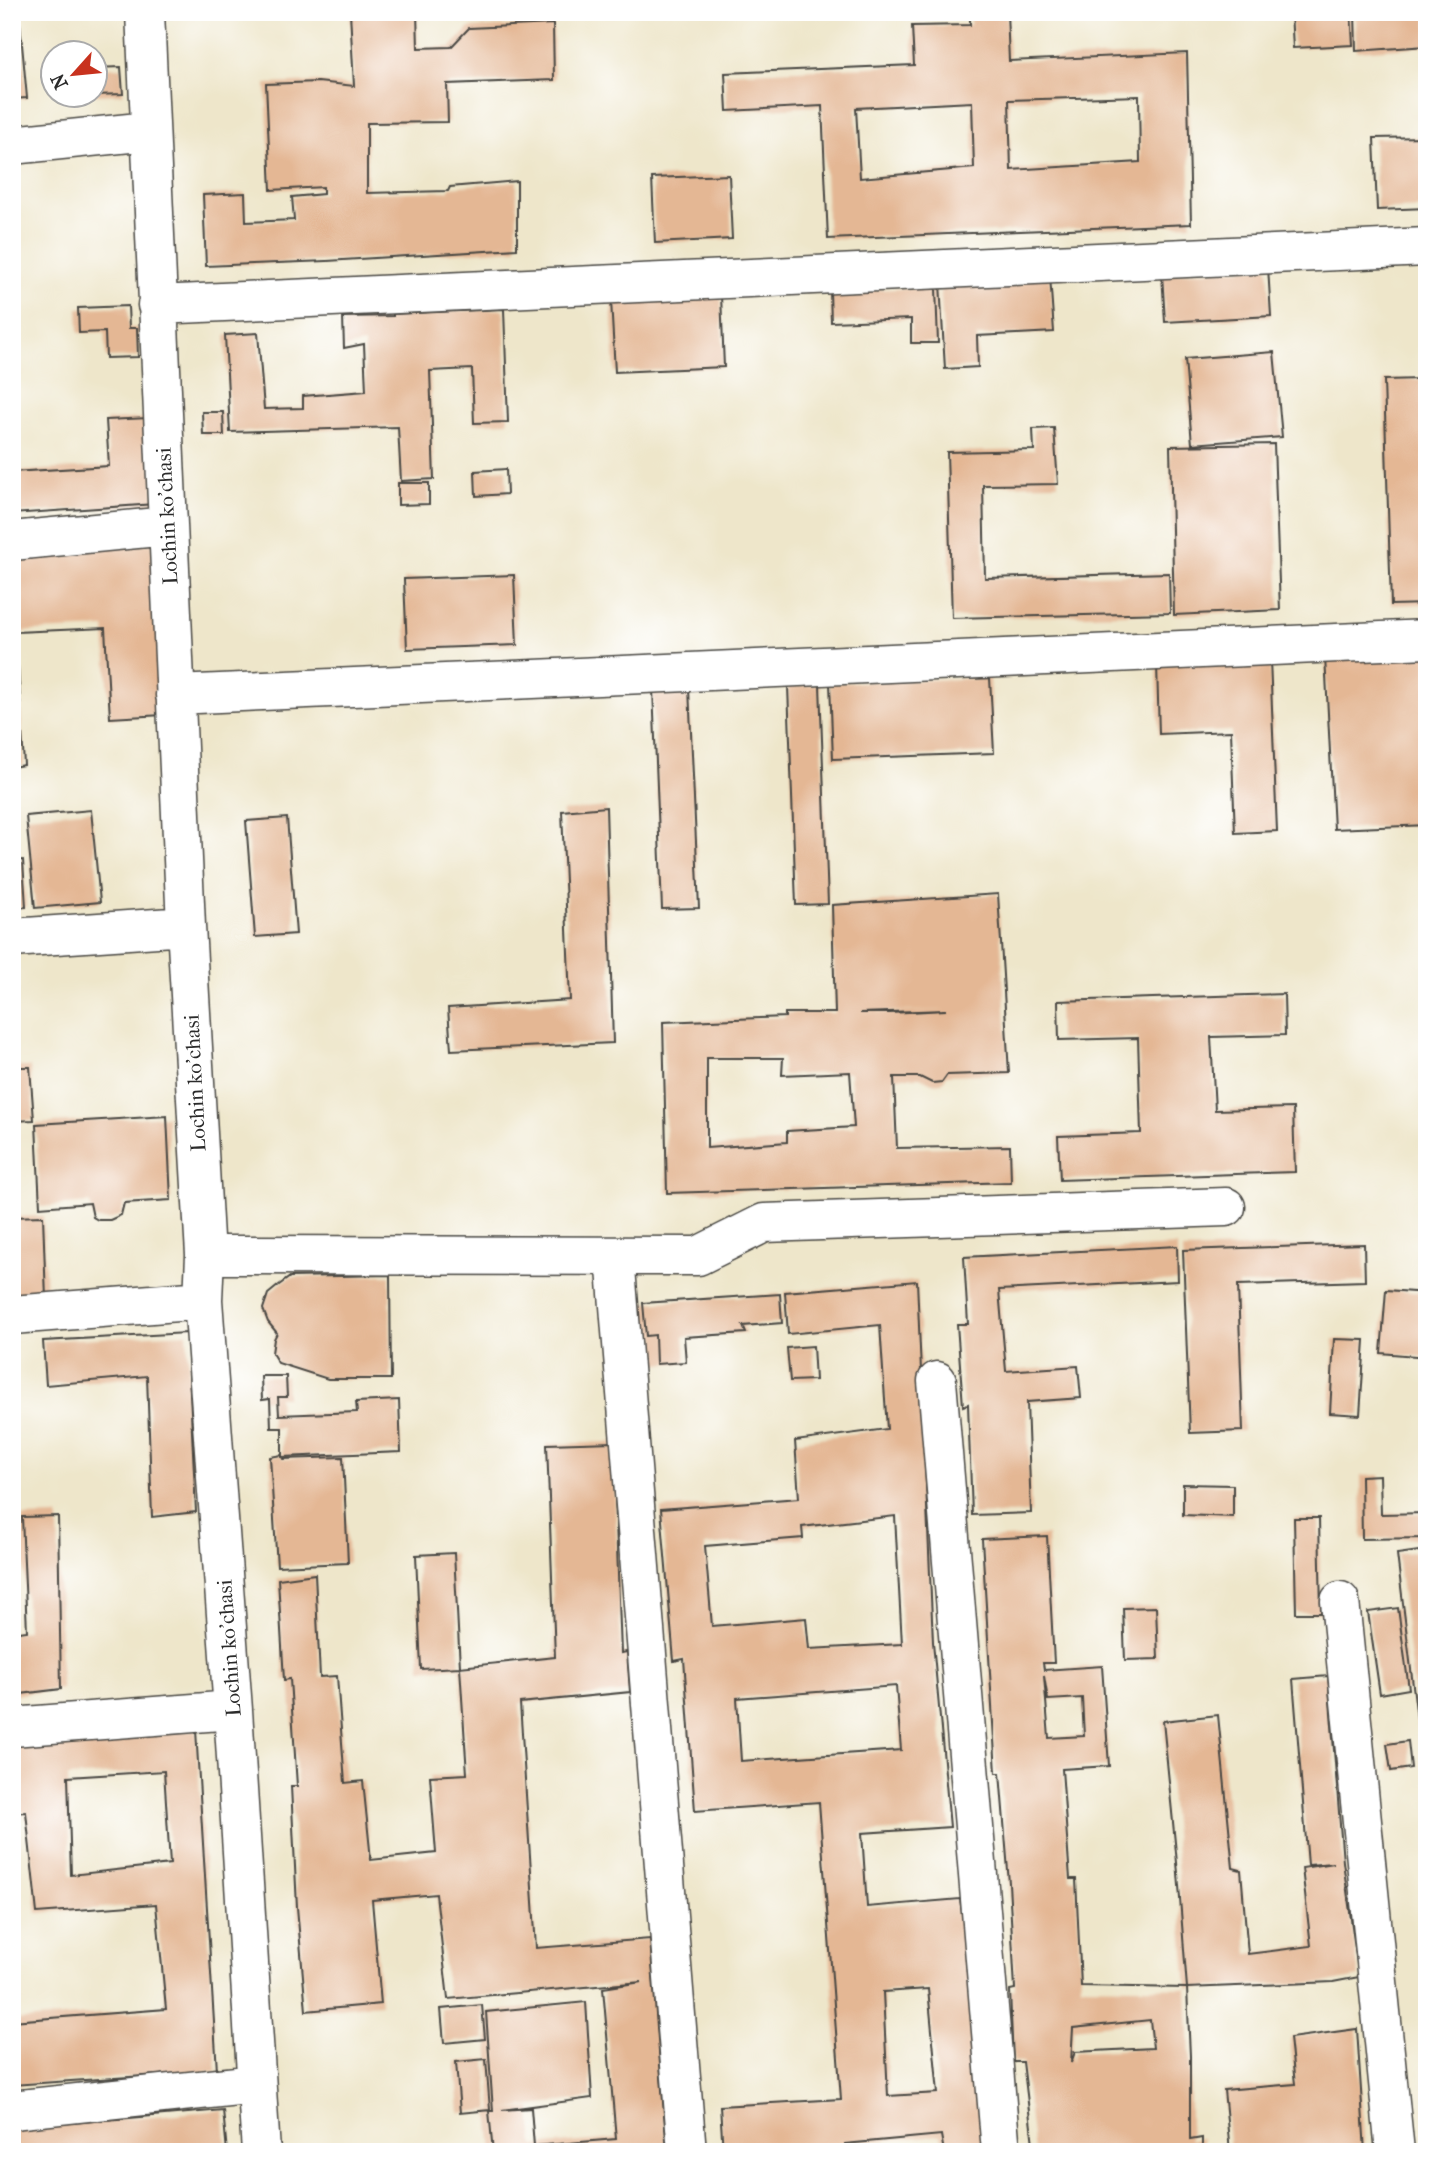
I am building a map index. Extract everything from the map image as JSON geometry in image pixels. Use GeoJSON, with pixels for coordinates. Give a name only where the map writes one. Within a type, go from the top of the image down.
{"type":"FeatureCollection","features":[{"type":"Feature","properties":{"kind":"street","name":"Lochin ko'chasi"},"geometry":{"type":"LineString","coordinates":[[145,12],[186,926],[205,1255],[203,1300],[261,2152]]}},
{"type":"Feature","properties":{"kind":"street"},"geometry":{"type":"LineString","coordinates":[[12,145],[149,131]]}},
{"type":"Feature","properties":{"kind":"street"},"geometry":{"type":"LineString","coordinates":[[157,305],[1427,247]]}},
{"type":"Feature","properties":{"kind":"street"},"geometry":{"type":"LineString","coordinates":[[12,541],[167,526]]}},
{"type":"Feature","properties":{"kind":"street"},"geometry":{"type":"LineString","coordinates":[[175,695],[1427,639]]}},
{"type":"Feature","properties":{"kind":"street"},"geometry":{"type":"LineString","coordinates":[[12,938],[186,926]]}},
{"type":"Feature","properties":{"kind":"street"},"geometry":{"type":"LineString","coordinates":[[205,1255],[698,1256],[764,1223],[1226,1207]]}},
{"type":"Feature","properties":{"kind":"street"},"geometry":{"type":"LineString","coordinates":[[615,1256],[687,2152]]}},
{"type":"Feature","properties":{"kind":"street"},"geometry":{"type":"LineString","coordinates":[[12,1315],[203,1300]]}},
{"type":"Feature","properties":{"kind":"street"},"geometry":{"type":"LineString","coordinates":[[936,1381],[1001,2152]]}},
{"type":"Feature","properties":{"kind":"street"},"geometry":{"type":"LineString","coordinates":[[1340,1601],[1395,2152]]}},
{"type":"Feature","properties":{"kind":"street"},"geometry":{"type":"LineString","coordinates":[[12,1727],[233,1710]]}},
{"type":"Feature","properties":{"kind":"street"},"geometry":{"type":"LineString","coordinates":[[12,2110],[257,2084]]}},
{"type":"Feature","properties":{"kind":"building"},"geometry":{"type":"Polygon","coordinates":[[[12,12],[19,12],[27,98],[12,99],[12,12]]]}},
{"type":"Feature","properties":{"kind":"building"},"geometry":{"type":"Polygon","coordinates":[[[350,12],[417,12],[418,48],[451,47],[469,28],[553,24],[554,80],[447,84],[448,122],[367,123],[367,193],[448,191],[450,187],[517,181],[517,249],[206,266],[203,195],[245,193],[246,222],[294,220],[292,197],[323,194],[323,187],[271,190],[266,84],[318,82],[354,86],[350,12]]]}},
{"type":"Feature","properties":{"kind":"building"},"geometry":{"type":"Polygon","coordinates":[[[970,12],[1007,12],[1009,61],[1187,53],[1191,224],[828,239],[822,106],[727,111],[725,73],[914,65],[912,26],[970,25],[970,12]],[[1139,96],[1009,100],[1011,170],[1140,162],[1139,96]],[[972,102],[856,108],[860,178],[974,168],[972,102]]]}},
{"type":"Feature","properties":{"kind":"building"},"geometry":{"type":"Polygon","coordinates":[[[1291,12],[1351,12],[1353,45],[1293,48],[1291,12]]]}},
{"type":"Feature","properties":{"kind":"building"},"geometry":{"type":"Polygon","coordinates":[[[1355,12],[1427,12],[1427,46],[1356,51],[1355,12]]]}},
{"type":"Feature","properties":{"kind":"building"},"geometry":{"type":"Polygon","coordinates":[[[108,67],[121,67],[123,94],[108,95],[108,67]]]}},
{"type":"Feature","properties":{"kind":"building"},"geometry":{"type":"Polygon","coordinates":[[[1427,137],[1427,208],[1377,210],[1374,138],[1427,137]]]}},
{"type":"Feature","properties":{"kind":"building"},"geometry":{"type":"Polygon","coordinates":[[[729,175],[732,239],[655,243],[652,178],[729,175]]]}},
{"type":"Feature","properties":{"kind":"building"},"geometry":{"type":"Polygon","coordinates":[[[1268,267],[1271,316],[1165,322],[1162,274],[1268,267]]]}},
{"type":"Feature","properties":{"kind":"building"},"geometry":{"type":"Polygon","coordinates":[[[1050,276],[1054,332],[977,336],[978,367],[945,369],[940,283],[1050,276]]]}},
{"type":"Feature","properties":{"kind":"building"},"geometry":{"type":"Polygon","coordinates":[[[936,288],[938,343],[911,343],[911,319],[831,322],[830,291],[936,288]]]}},
{"type":"Feature","properties":{"kind":"building"},"geometry":{"type":"Polygon","coordinates":[[[721,295],[724,367],[615,372],[611,300],[721,295]]]}},
{"type":"Feature","properties":{"kind":"building"},"geometry":{"type":"Polygon","coordinates":[[[128,306],[129,328],[137,328],[138,357],[106,358],[105,332],[79,333],[78,308],[128,306]]]}},
{"type":"Feature","properties":{"kind":"building"},"geometry":{"type":"Polygon","coordinates":[[[504,309],[508,422],[474,423],[472,369],[430,371],[434,479],[401,481],[398,427],[230,432],[225,335],[258,333],[264,409],[303,408],[303,396],[366,391],[364,344],[344,348],[343,317],[504,309]]]}},
{"type":"Feature","properties":{"kind":"building"},"geometry":{"type":"Polygon","coordinates":[[[1274,352],[1282,437],[1192,444],[1185,359],[1274,352]]]}},
{"type":"Feature","properties":{"kind":"building"},"geometry":{"type":"Polygon","coordinates":[[[1421,379],[1427,497],[1427,604],[1391,605],[1384,380],[1421,379]]]}},
{"type":"Feature","properties":{"kind":"building"},"geometry":{"type":"Polygon","coordinates":[[[202,412],[223,412],[224,435],[203,435],[202,412]]]}},
{"type":"Feature","properties":{"kind":"building"},"geometry":{"type":"Polygon","coordinates":[[[149,418],[155,504],[12,514],[12,472],[109,466],[106,420],[149,418]]]}},
{"type":"Feature","properties":{"kind":"building"},"geometry":{"type":"Polygon","coordinates":[[[1054,428],[1058,484],[983,485],[985,578],[1169,573],[1170,613],[952,618],[947,452],[1034,450],[1033,429],[1054,428]]]}},
{"type":"Feature","properties":{"kind":"building"},"geometry":{"type":"Polygon","coordinates":[[[1274,444],[1280,610],[1174,615],[1170,446],[1274,444]]]}},
{"type":"Feature","properties":{"kind":"building"},"geometry":{"type":"Polygon","coordinates":[[[506,469],[507,494],[476,496],[475,471],[506,469]]]}},
{"type":"Feature","properties":{"kind":"building"},"geometry":{"type":"Polygon","coordinates":[[[398,483],[429,483],[429,504],[398,505],[398,483]]]}},
{"type":"Feature","properties":{"kind":"building"},"geometry":{"type":"Polygon","coordinates":[[[153,543],[163,715],[110,718],[105,628],[16,632],[24,765],[12,767],[12,551],[153,543]]]}},
{"type":"Feature","properties":{"kind":"building"},"geometry":{"type":"Polygon","coordinates":[[[514,575],[517,645],[407,649],[404,579],[514,575]]]}},
{"type":"Feature","properties":{"kind":"building"},"geometry":{"type":"Polygon","coordinates":[[[1427,653],[1427,825],[1334,829],[1325,656],[1427,653]]]}},
{"type":"Feature","properties":{"kind":"building"},"geometry":{"type":"Polygon","coordinates":[[[1270,659],[1277,831],[1235,833],[1231,731],[1159,734],[1157,664],[1270,659]]]}},
{"type":"Feature","properties":{"kind":"building"},"geometry":{"type":"Polygon","coordinates":[[[990,678],[994,753],[833,759],[830,683],[990,678]]]}},
{"type":"Feature","properties":{"kind":"building"},"geometry":{"type":"Polygon","coordinates":[[[820,685],[828,904],[796,905],[788,686],[820,685]]]}},
{"type":"Feature","properties":{"kind":"building"},"geometry":{"type":"Polygon","coordinates":[[[689,688],[699,908],[662,909],[653,689],[689,688]]]}},
{"type":"Feature","properties":{"kind":"building"},"geometry":{"type":"Polygon","coordinates":[[[606,807],[613,1043],[451,1050],[448,1008],[570,1000],[562,811],[606,807]]]}},
{"type":"Feature","properties":{"kind":"building"},"geometry":{"type":"Polygon","coordinates":[[[91,810],[100,902],[35,908],[26,816],[91,810]]]}},
{"type":"Feature","properties":{"kind":"building"},"geometry":{"type":"Polygon","coordinates":[[[287,818],[296,934],[255,937],[246,821],[287,818]]]}},
{"type":"Feature","properties":{"kind":"building"},"geometry":{"type":"Polygon","coordinates":[[[23,860],[26,907],[12,908],[12,861],[23,860]]]}},
{"type":"Feature","properties":{"kind":"building"},"geometry":{"type":"Polygon","coordinates":[[[998,894],[1009,1073],[947,1075],[942,1082],[932,1083],[920,1077],[894,1077],[897,1148],[1010,1146],[1011,1182],[667,1193],[663,1022],[785,1017],[785,1013],[835,1013],[832,905],[998,894]],[[946,1010],[860,1013],[890,1013],[946,1010]],[[707,1058],[707,1148],[787,1142],[787,1131],[854,1127],[850,1072],[782,1075],[783,1058],[707,1058]]]}},
{"type":"Feature","properties":{"kind":"building"},"geometry":{"type":"Polygon","coordinates":[[[1284,994],[1285,1035],[1211,1037],[1215,1110],[1293,1108],[1295,1172],[1060,1180],[1058,1136],[1141,1133],[1138,1038],[1059,1040],[1058,1001],[1284,994]]]}},
{"type":"Feature","properties":{"kind":"building"},"geometry":{"type":"Polygon","coordinates":[[[12,1067],[30,1067],[34,1120],[13,1121],[12,1067]]]}},
{"type":"Feature","properties":{"kind":"building"},"geometry":{"type":"Polygon","coordinates":[[[167,1116],[171,1200],[124,1203],[121,1215],[110,1220],[93,1217],[90,1203],[40,1207],[36,1124],[167,1116]]]}},
{"type":"Feature","properties":{"kind":"building"},"geometry":{"type":"Polygon","coordinates":[[[43,1216],[46,1299],[12,1302],[12,1217],[43,1216]]]}},
{"type":"Feature","properties":{"kind":"building"},"geometry":{"type":"Polygon","coordinates":[[[1364,1244],[1365,1281],[1238,1285],[1243,1431],[1190,1433],[1183,1250],[1364,1244]]]}},
{"type":"Feature","properties":{"kind":"building"},"geometry":{"type":"Polygon","coordinates":[[[1177,1246],[1178,1281],[999,1290],[1006,1371],[1078,1366],[1081,1398],[1027,1402],[1031,1513],[972,1515],[968,1404],[963,1406],[957,1324],[968,1324],[964,1257],[1177,1246]]]}},
{"type":"Feature","properties":{"kind":"building"},"geometry":{"type":"Polygon","coordinates":[[[390,1275],[391,1379],[328,1379],[278,1363],[272,1353],[277,1333],[268,1322],[263,1309],[268,1294],[279,1285],[290,1277],[390,1275]]]}},
{"type":"Feature","properties":{"kind":"building"},"geometry":{"type":"Polygon","coordinates":[[[917,1281],[933,1642],[950,1827],[862,1833],[867,1907],[960,1899],[995,2152],[944,2152],[941,2135],[845,2144],[845,2152],[723,2152],[720,2106],[841,2099],[819,1802],[695,1811],[684,1659],[674,1661],[661,1509],[799,1498],[795,1441],[887,1429],[880,1325],[788,1334],[785,1292],[917,1281]],[[895,1516],[802,1527],[803,1538],[705,1546],[712,1626],[806,1618],[809,1649],[902,1644],[895,1516]],[[896,1686],[737,1698],[741,1761],[901,1750],[896,1686]],[[928,1989],[883,1992],[888,2096],[938,2093],[928,1989]]]}},
{"type":"Feature","properties":{"kind":"building"},"geometry":{"type":"Polygon","coordinates":[[[1386,1290],[1427,1293],[1427,1357],[1381,1353],[1386,1290]]]}},
{"type":"Feature","properties":{"kind":"building"},"geometry":{"type":"Polygon","coordinates":[[[780,1294],[782,1323],[743,1326],[746,1333],[684,1337],[686,1362],[656,1364],[655,1335],[646,1336],[643,1303],[780,1294]]]}},
{"type":"Feature","properties":{"kind":"building"},"geometry":{"type":"Polygon","coordinates":[[[187,1333],[196,1512],[152,1517],[147,1376],[46,1385],[43,1341],[187,1333]]]}},
{"type":"Feature","properties":{"kind":"building"},"geometry":{"type":"Polygon","coordinates":[[[1334,1339],[1365,1340],[1360,1415],[1330,1413],[1334,1339]]]}},
{"type":"Feature","properties":{"kind":"building"},"geometry":{"type":"Polygon","coordinates":[[[813,1346],[815,1380],[790,1381],[787,1348],[813,1346]]]}},
{"type":"Feature","properties":{"kind":"building"},"geometry":{"type":"Polygon","coordinates":[[[261,1376],[286,1376],[287,1397],[278,1397],[279,1415],[357,1412],[356,1402],[399,1400],[401,1452],[282,1457],[282,1428],[271,1428],[270,1399],[262,1400],[261,1376]]]}},
{"type":"Feature","properties":{"kind":"building"},"geometry":{"type":"Polygon","coordinates":[[[613,1442],[621,1653],[627,1652],[630,1692],[520,1703],[536,1948],[650,1939],[667,2152],[493,2152],[486,2012],[586,2002],[592,2098],[502,2110],[531,2108],[534,2146],[616,2139],[603,1988],[642,1982],[448,1999],[436,1894],[372,1900],[381,2004],[306,2011],[291,1786],[297,1786],[290,1679],[284,1680],[278,1579],[315,1574],[320,1677],[337,1676],[345,1783],[363,1781],[371,1860],[436,1853],[430,1776],[467,1774],[460,1667],[555,1657],[547,1444],[613,1442]]]}},
{"type":"Feature","properties":{"kind":"building"},"geometry":{"type":"Polygon","coordinates":[[[281,1455],[283,1459],[343,1457],[348,1563],[277,1566],[270,1457],[281,1455]]]}},
{"type":"Feature","properties":{"kind":"building"},"geometry":{"type":"Polygon","coordinates":[[[1380,1475],[1381,1514],[1427,1513],[1427,1538],[1362,1539],[1361,1476],[1380,1475]]]}},
{"type":"Feature","properties":{"kind":"building"},"geometry":{"type":"Polygon","coordinates":[[[1183,1484],[1233,1485],[1233,1517],[1183,1515],[1183,1484]]]}},
{"type":"Feature","properties":{"kind":"building"},"geometry":{"type":"Polygon","coordinates":[[[58,1516],[61,1689],[12,1695],[12,1633],[27,1631],[22,1517],[58,1516]]]}},
{"type":"Feature","properties":{"kind":"building"},"geometry":{"type":"Polygon","coordinates":[[[1294,1518],[1319,1518],[1321,1613],[1296,1613],[1294,1518]]]}},
{"type":"Feature","properties":{"kind":"building"},"geometry":{"type":"Polygon","coordinates":[[[1047,1536],[1054,1663],[1043,1663],[1044,1670],[1102,1666],[1109,1766],[1062,1769],[1070,1879],[1076,1879],[1081,1986],[1187,1988],[1190,2140],[1202,2138],[1202,2152],[1034,2152],[1023,2062],[1013,2062],[1010,1990],[1015,1989],[1009,1883],[1000,1773],[996,1773],[982,1539],[1047,1536]],[[1044,1676],[1049,1738],[1084,1736],[1082,1698],[1048,1700],[1044,1676]],[[1150,2020],[1073,2028],[1071,2063],[1075,2052],[1153,2048],[1150,2020]]]}},
{"type":"Feature","properties":{"kind":"building"},"geometry":{"type":"Polygon","coordinates":[[[1427,1550],[1427,1726],[1418,1727],[1397,1554],[1427,1550]]]}},
{"type":"Feature","properties":{"kind":"building"},"geometry":{"type":"Polygon","coordinates":[[[454,1553],[460,1667],[421,1669],[416,1555],[454,1553]]]}},
{"type":"Feature","properties":{"kind":"building"},"geometry":{"type":"Polygon","coordinates":[[[1156,1607],[1158,1659],[1125,1660],[1123,1608],[1156,1607]]]}},
{"type":"Feature","properties":{"kind":"building"},"geometry":{"type":"Polygon","coordinates":[[[1398,1608],[1409,1689],[1380,1694],[1368,1612],[1398,1608]]]}},
{"type":"Feature","properties":{"kind":"building"},"geometry":{"type":"Polygon","coordinates":[[[1328,1676],[1343,1862],[1359,1977],[1333,1982],[1187,1988],[1163,1721],[1218,1715],[1233,1868],[1241,1870],[1248,1954],[1311,1946],[1302,1868],[1334,1863],[1308,1865],[1293,1679],[1328,1676]]]}},
{"type":"Feature","properties":{"kind":"building"},"geometry":{"type":"Polygon","coordinates":[[[196,1730],[217,2071],[12,2085],[12,2021],[166,2009],[156,1904],[37,1913],[26,1812],[12,1813],[12,1741],[196,1730]],[[164,1771],[68,1777],[71,1875],[170,1864],[164,1771]]]}},
{"type":"Feature","properties":{"kind":"building"},"geometry":{"type":"Polygon","coordinates":[[[1408,1741],[1411,1768],[1391,1771],[1387,1744],[1408,1741]]]}},
{"type":"Feature","properties":{"kind":"building"},"geometry":{"type":"Polygon","coordinates":[[[482,2005],[485,2039],[444,2043],[441,2009],[482,2005]]]}},
{"type":"Feature","properties":{"kind":"building"},"geometry":{"type":"Polygon","coordinates":[[[1357,2029],[1365,2152],[1230,2152],[1224,2090],[1295,2084],[1290,2038],[1357,2029]]]}},
{"type":"Feature","properties":{"kind":"building"},"geometry":{"type":"Polygon","coordinates":[[[486,2059],[490,2110],[460,2113],[456,2062],[486,2059]]]}},
{"type":"Feature","properties":{"kind":"building"},"geometry":{"type":"Polygon","coordinates":[[[223,2110],[227,2152],[12,2152],[12,2128],[223,2110]]]}}]}
